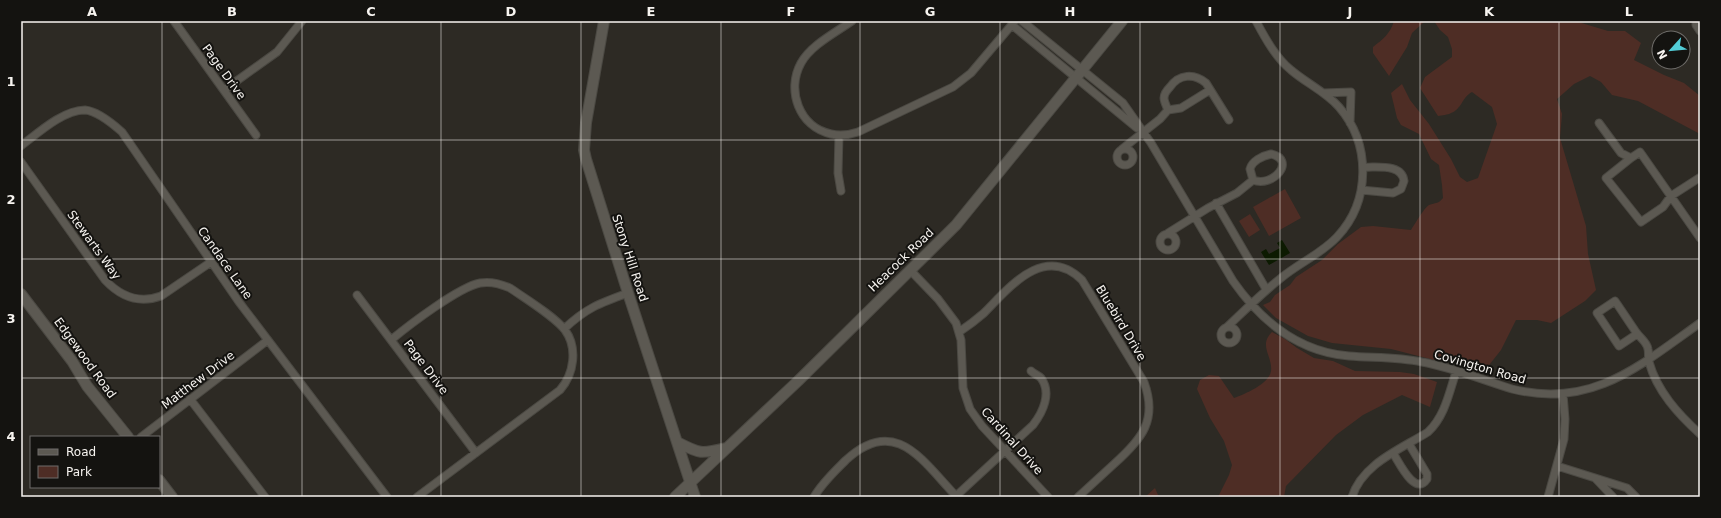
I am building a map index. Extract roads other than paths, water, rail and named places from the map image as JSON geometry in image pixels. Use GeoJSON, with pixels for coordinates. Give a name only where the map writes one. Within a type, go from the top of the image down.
{"type":"FeatureCollection","features":[{"type":"Feature","properties":{"kind":"main road","name":"Stony Hill Road"},"geometry":{"type":"LineString","coordinates":[[604,21],[586,123],[584,150],[590,177],[696,497]]}},
{"type":"Feature","properties":{"kind":"main road","name":"Heacock Road"},"geometry":{"type":"LineString","coordinates":[[675,497],[798,381],[970,210],[1023,142],[1122,21]]}},
{"type":"Feature","properties":{"kind":"main road","name":"Edgewood Road"},"geometry":{"type":"LineString","coordinates":[[21,294],[68,356],[87,386],[127,436]]}},
{"type":"Feature","properties":{"kind":"main road"},"geometry":{"type":"LineString","coordinates":[[677,442],[696,452],[703,453],[728,447]]}},
{"type":"Feature","properties":{"kind":"main road"},"geometry":{"type":"LineString","coordinates":[[160,481],[172,497]]}},
{"type":"Feature","properties":{"kind":"street","name":"Page Drive"},"geometry":{"type":"LineString","coordinates":[[174,21],[256,135]]}},
{"type":"Feature","properties":{"kind":"street"},"geometry":{"type":"LineString","coordinates":[[224,90],[277,52],[302,21]]}},
{"type":"Feature","properties":{"kind":"street"},"geometry":{"type":"LineString","coordinates":[[852,21],[807,55],[798,70],[794,85],[796,101],[809,122],[822,131],[839,135],[858,132],[872,127],[953,87],[971,73],[1014,23]]}},
{"type":"Feature","properties":{"kind":"street","name":"Covington Road"},"geometry":{"type":"LineString","coordinates":[[1022,21],[1123,103],[1144,133],[1233,281],[1250,305],[1282,332],[1318,349],[1349,356],[1402,358],[1423,362],[1526,393],[1541,395],[1562,394],[1586,390],[1620,378],[1700,323]]}},
{"type":"Feature","properties":{"kind":"street"},"geometry":{"type":"LineString","coordinates":[[1227,327],[1266,289],[1336,238],[1350,220],[1361,190],[1363,167],[1359,142],[1350,123],[1338,106],[1323,93],[1291,71],[1283,63],[1276,55],[1256,21]]}},
{"type":"Feature","properties":{"kind":"street"},"geometry":{"type":"LineString","coordinates":[[1696,21],[1696,25],[1700,31]]}},
{"type":"Feature","properties":{"kind":"street","name":"Covington Road"},"geometry":{"type":"LineString","coordinates":[[1014,23],[1076,79],[1144,133]]}},
{"type":"Feature","properties":{"kind":"street"},"geometry":{"type":"LineString","coordinates":[[1168,110],[1164,98],[1166,92],[1177,79],[1185,76],[1201,79],[1210,90],[1229,120]]}},
{"type":"Feature","properties":{"kind":"street"},"geometry":{"type":"LineString","coordinates":[[1122,149],[1144,133],[1168,110],[1181,108],[1210,90]]}},
{"type":"Feature","properties":{"kind":"street"},"geometry":{"type":"LineString","coordinates":[[1323,93],[1351,92],[1350,123]]}},
{"type":"Feature","properties":{"kind":"street","name":"Candace Lane"},"geometry":{"type":"LineString","coordinates":[[21,146],[64,115],[86,110],[109,120],[122,132],[211,262],[387,497]]}},
{"type":"Feature","properties":{"kind":"street"},"geometry":{"type":"LineString","coordinates":[[1600,122],[1621,153],[1630,158]]}},
{"type":"Feature","properties":{"kind":"street"},"geometry":{"type":"LineString","coordinates":[[839,135],[838,173],[841,191]]}},
{"type":"Feature","properties":{"kind":"street"},"geometry":{"type":"LineString","coordinates":[[1699,234],[1672,196],[1640,152],[1630,158],[1606,178],[1641,222],[1663,208],[1672,196],[1699,178],[1700,179]]}},
{"type":"Feature","properties":{"kind":"street"},"geometry":{"type":"LineString","coordinates":[[1270,154],[1275,155],[1280,159],[1282,167],[1277,175],[1262,182],[1253,180],[1250,170],[1254,162],[1270,154]]}},
{"type":"Feature","properties":{"kind":"street","name":"Stewarts Way"},"geometry":{"type":"LineString","coordinates":[[21,162],[105,280],[118,293],[135,300],[157,298],[168,293],[211,262]]}},
{"type":"Feature","properties":{"kind":"street"},"geometry":{"type":"LineString","coordinates":[[1361,190],[1393,192],[1401,189],[1404,181],[1402,173],[1396,169],[1363,167]]}},
{"type":"Feature","properties":{"kind":"street"},"geometry":{"type":"LineString","coordinates":[[1168,233],[1243,189],[1253,180]]}},
{"type":"Feature","properties":{"kind":"street"},"geometry":{"type":"LineString","coordinates":[[1216,204],[1266,289]]}},
{"type":"Feature","properties":{"kind":"street","name":"Bluebird Drive"},"geometry":{"type":"LineString","coordinates":[[959,332],[974,321],[1015,282],[1028,272],[1042,268],[1057,267],[1072,272],[1082,280],[1144,382],[1148,393],[1150,411],[1145,428],[1137,442],[1078,497]]}},
{"type":"Feature","properties":{"kind":"street","name":"Cardinal Drive"},"geometry":{"type":"LineString","coordinates":[[910,270],[950,314],[959,332],[963,352],[963,388],[970,409],[982,426],[1048,497]]}},
{"type":"Feature","properties":{"kind":"street"},"geometry":{"type":"LineString","coordinates":[[391,340],[407,327],[462,290],[472,285],[487,282],[502,284],[510,288],[558,323],[564,329],[570,342],[573,360],[565,384],[553,396],[417,497]]}},
{"type":"Feature","properties":{"kind":"street"},"geometry":{"type":"LineString","coordinates":[[564,329],[574,319],[592,306],[628,293]]}},
{"type":"Feature","properties":{"kind":"street","name":"Page Drive"},"geometry":{"type":"LineString","coordinates":[[357,295],[476,453]]}},
{"type":"Feature","properties":{"kind":"street"},"geometry":{"type":"LineString","coordinates":[[1637,334],[1619,346],[1597,313],[1615,301],[1637,334],[1644,340],[1649,350],[1648,360],[1653,374],[1663,392],[1682,419],[1700,434]]}},
{"type":"Feature","properties":{"kind":"street","name":"Matthew Drive"},"geometry":{"type":"LineString","coordinates":[[142,436],[268,340]]}},
{"type":"Feature","properties":{"kind":"street"},"geometry":{"type":"LineString","coordinates":[[814,497],[831,474],[854,453],[870,443],[884,441],[898,443],[915,452],[956,497],[1033,425],[1044,407],[1046,398],[1044,383],[1040,377],[1031,372]]}},
{"type":"Feature","properties":{"kind":"street"},"geometry":{"type":"LineString","coordinates":[[1352,497],[1359,482],[1369,470],[1393,453],[1428,432],[1439,420],[1456,372]]}},
{"type":"Feature","properties":{"kind":"street"},"geometry":{"type":"LineString","coordinates":[[1548,497],[1564,439],[1565,419],[1562,394]]}},
{"type":"Feature","properties":{"kind":"street"},"geometry":{"type":"LineString","coordinates":[[190,399],[265,497]]}},
{"type":"Feature","properties":{"kind":"street"},"geometry":{"type":"LineString","coordinates":[[1393,453],[1412,482],[1418,485],[1423,484],[1427,479],[1427,474],[1409,444]]}},
{"type":"Feature","properties":{"kind":"street"},"geometry":{"type":"LineString","coordinates":[[1557,466],[1588,474],[1596,479],[1613,497]]}},
{"type":"Feature","properties":{"kind":"street"},"geometry":{"type":"LineString","coordinates":[[1596,479],[1627,488],[1636,497]]}}]}
